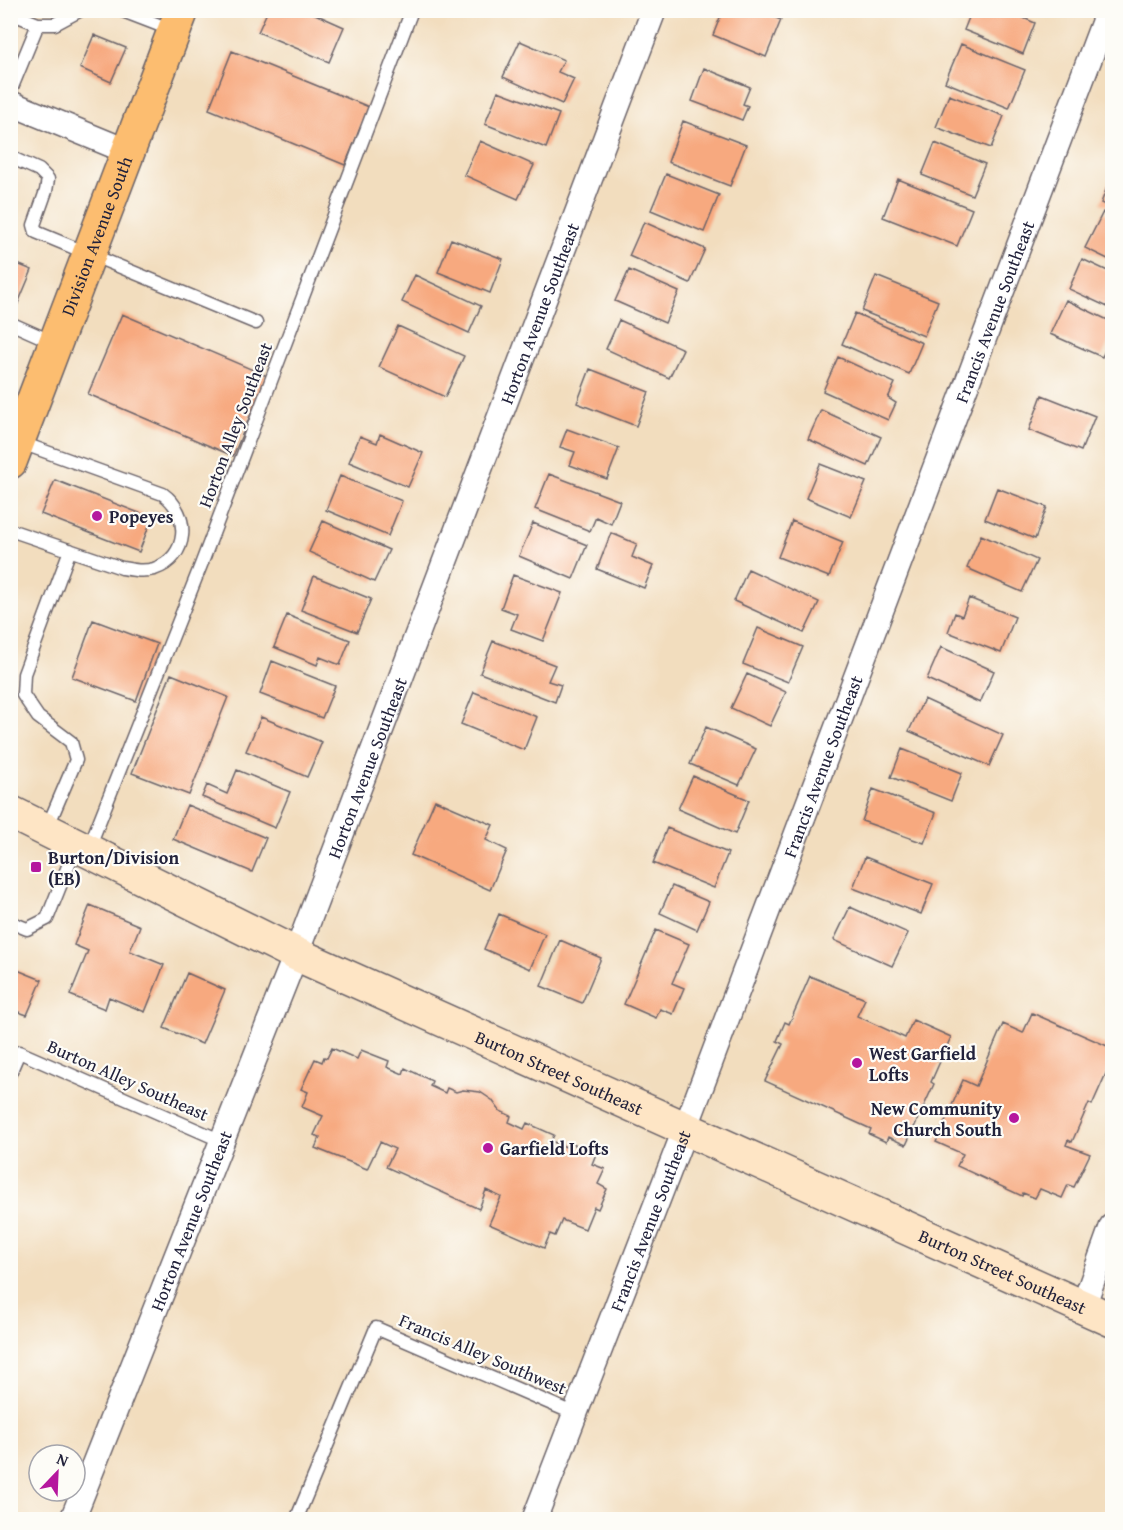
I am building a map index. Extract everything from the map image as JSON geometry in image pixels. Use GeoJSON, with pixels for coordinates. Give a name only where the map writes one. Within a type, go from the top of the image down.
{"type":"FeatureCollection","features":[{"type":"Feature","properties":{"kind":"main road","name":"Division Avenue South"},"geometry":{"type":"LineString","coordinates":[[14,452],[178,21]]}},
{"type":"Feature","properties":{"kind":"main road","name":"Burton Street Southeast"},"geometry":{"type":"LineString","coordinates":[[10,812],[296,954],[1113,1320]]}},
{"type":"Feature","properties":{"kind":"street","name":"Horton Avenue Southeast"},"geometry":{"type":"LineString","coordinates":[[72,1520],[296,954],[654,10]]}},
{"type":"Feature","properties":{"kind":"street","name":"Francis Avenue Southeast"},"geometry":{"type":"LineString","coordinates":[[534,1520],[686,1127],[1108,10]]}},
{"type":"Feature","properties":{"kind":"street"},"geometry":{"type":"LineString","coordinates":[[10,103],[129,152]]}},
{"type":"Feature","properties":{"kind":"street"},"geometry":{"type":"LineString","coordinates":[[1083,1307],[1113,1226]]}},
{"type":"Feature","properties":{"kind":"lane"},"geometry":{"type":"LineString","coordinates":[[10,12],[38,24],[55,24],[81,10]]}},
{"type":"Feature","properties":{"kind":"lane"},"geometry":{"type":"LineString","coordinates":[[120,10],[178,21]]}},
{"type":"Feature","properties":{"kind":"lane","name":"Horton Alley Southeast"},"geometry":{"type":"LineString","coordinates":[[10,922],[27,929],[47,919],[82,848],[213,532],[412,10]]}},
{"type":"Feature","properties":{"kind":"lane"},"geometry":{"type":"LineString","coordinates":[[10,92],[38,24]]}},
{"type":"Feature","properties":{"kind":"lane"},"geometry":{"type":"LineString","coordinates":[[10,157],[39,170],[48,179],[34,225],[36,232],[256,323]]}},
{"type":"Feature","properties":{"kind":"lane"},"geometry":{"type":"LineString","coordinates":[[10,323],[56,343]]}},
{"type":"Feature","properties":{"kind":"lane"},"geometry":{"type":"LineString","coordinates":[[10,530],[122,568],[140,571],[163,565],[175,553],[182,536],[182,519],[174,503],[163,494],[14,452]]}},
{"type":"Feature","properties":{"kind":"lane"},"geometry":{"type":"LineString","coordinates":[[46,831],[76,760],[71,742],[38,717],[23,696],[24,674],[70,550]]}},
{"type":"Feature","properties":{"kind":"lane","name":"Burton Alley Southeast"},"geometry":{"type":"LineString","coordinates":[[10,1073],[19,1052],[222,1142]]}},
{"type":"Feature","properties":{"kind":"lane","name":"Francis Alley Southwest"},"geometry":{"type":"LineString","coordinates":[[296,1520],[376,1328],[575,1414]]}},
{"type":"Feature","properties":{"kind":"building"},"geometry":{"type":"Polygon","coordinates":[[[268,10],[306,10],[344,27],[329,62],[258,32],[268,10]]]}},
{"type":"Feature","properties":{"kind":"building"},"geometry":{"type":"Polygon","coordinates":[[[723,10],[756,10],[781,20],[766,57],[713,35],[723,10]]]}},
{"type":"Feature","properties":{"kind":"building"},"geometry":{"type":"Polygon","coordinates":[[[972,10],[1005,10],[1035,23],[1023,54],[964,30],[972,10]]]}},
{"type":"Feature","properties":{"kind":"building"},"geometry":{"type":"Polygon","coordinates":[[[94,35],[126,48],[111,82],[80,68],[94,35]]]}},
{"type":"Feature","properties":{"kind":"building"},"geometry":{"type":"Polygon","coordinates":[[[520,41],[564,60],[558,72],[574,79],[562,104],[503,77],[520,41]]]}},
{"type":"Feature","properties":{"kind":"building"},"geometry":{"type":"Polygon","coordinates":[[[961,44],[1025,70],[1009,108],[945,82],[961,44]]]}},
{"type":"Feature","properties":{"kind":"building"},"geometry":{"type":"Polygon","coordinates":[[[232,51],[369,107],[345,165],[209,109],[232,51]]]}},
{"type":"Feature","properties":{"kind":"building"},"geometry":{"type":"Polygon","coordinates":[[[704,68],[750,87],[743,104],[748,106],[742,120],[692,101],[704,68]]]}},
{"type":"Feature","properties":{"kind":"building"},"geometry":{"type":"Polygon","coordinates":[[[498,91],[559,114],[546,148],[485,124],[498,91]]]}},
{"type":"Feature","properties":{"kind":"building"},"geometry":{"type":"Polygon","coordinates":[[[949,95],[1004,116],[991,148],[936,127],[949,95]]]}},
{"type":"Feature","properties":{"kind":"building"},"geometry":{"type":"Polygon","coordinates":[[[683,121],[746,145],[730,186],[668,162],[683,121]]]}},
{"type":"Feature","properties":{"kind":"building"},"geometry":{"type":"Polygon","coordinates":[[[480,141],[534,165],[518,199],[464,175],[480,141]]]}},
{"type":"Feature","properties":{"kind":"building"},"geometry":{"type":"Polygon","coordinates":[[[935,143],[985,164],[972,195],[922,175],[935,143]]]}},
{"type":"Feature","properties":{"kind":"building"},"geometry":{"type":"Polygon","coordinates":[[[666,174],[719,195],[704,232],[651,210],[666,174]]]}},
{"type":"Feature","properties":{"kind":"building"},"geometry":{"type":"Polygon","coordinates":[[[1112,174],[1112,208],[1101,203],[1112,174]]]}},
{"type":"Feature","properties":{"kind":"building"},"geometry":{"type":"Polygon","coordinates":[[[898,179],[972,209],[957,246],[883,217],[898,179]]]}},
{"type":"Feature","properties":{"kind":"building"},"geometry":{"type":"Polygon","coordinates":[[[1103,212],[1112,217],[1112,261],[1085,248],[1103,212]]]}},
{"type":"Feature","properties":{"kind":"building"},"geometry":{"type":"Polygon","coordinates":[[[644,222],[705,249],[690,283],[629,256],[644,222]]]}},
{"type":"Feature","properties":{"kind":"building"},"geometry":{"type":"Polygon","coordinates":[[[451,239],[503,259],[490,293],[438,272],[451,239]]]}},
{"type":"Feature","properties":{"kind":"building"},"geometry":{"type":"Polygon","coordinates":[[[1082,259],[1112,273],[1112,309],[1069,289],[1082,259]]]}},
{"type":"Feature","properties":{"kind":"building"},"geometry":{"type":"Polygon","coordinates":[[[10,261],[32,270],[14,313],[10,311],[10,261]]]}},
{"type":"Feature","properties":{"kind":"building"},"geometry":{"type":"Polygon","coordinates":[[[629,270],[679,292],[665,323],[615,301],[629,270]]]}},
{"type":"Feature","properties":{"kind":"building"},"geometry":{"type":"Polygon","coordinates":[[[415,275],[481,306],[469,333],[402,302],[415,275]]]}},
{"type":"Feature","properties":{"kind":"building"},"geometry":{"type":"Polygon","coordinates":[[[876,276],[938,301],[924,336],[862,311],[876,276]]]}},
{"type":"Feature","properties":{"kind":"building"},"geometry":{"type":"Polygon","coordinates":[[[1066,300],[1112,322],[1112,335],[1102,357],[1050,334],[1066,300]]]}},
{"type":"Feature","properties":{"kind":"building"},"geometry":{"type":"Polygon","coordinates":[[[855,313],[922,343],[909,374],[842,344],[855,313]]]}},
{"type":"Feature","properties":{"kind":"building"},"geometry":{"type":"Polygon","coordinates":[[[122,314],[267,376],[233,456],[88,394],[122,314]]]}},
{"type":"Feature","properties":{"kind":"building"},"geometry":{"type":"Polygon","coordinates":[[[619,320],[683,349],[669,378],[606,349],[619,320]]]}},
{"type":"Feature","properties":{"kind":"building"},"geometry":{"type":"Polygon","coordinates":[[[398,326],[464,356],[445,397],[379,367],[398,326]]]}},
{"type":"Feature","properties":{"kind":"building"},"geometry":{"type":"Polygon","coordinates":[[[838,357],[895,383],[888,398],[896,403],[888,420],[823,391],[838,357]]]}},
{"type":"Feature","properties":{"kind":"building"},"geometry":{"type":"Polygon","coordinates":[[[590,369],[649,392],[636,426],[577,403],[590,369]]]}},
{"type":"Feature","properties":{"kind":"building"},"geometry":{"type":"Polygon","coordinates":[[[1042,395],[1095,416],[1081,451],[1029,430],[1042,395]]]}},
{"type":"Feature","properties":{"kind":"building"},"geometry":{"type":"Polygon","coordinates":[[[821,410],[881,437],[868,466],[808,439],[821,410]]]}},
{"type":"Feature","properties":{"kind":"building"},"geometry":{"type":"Polygon","coordinates":[[[567,429],[619,448],[607,479],[570,465],[575,452],[560,447],[567,429]]]}},
{"type":"Feature","properties":{"kind":"building"},"geometry":{"type":"Polygon","coordinates":[[[380,434],[423,453],[408,487],[349,462],[360,436],[377,443],[380,434]]]}},
{"type":"Feature","properties":{"kind":"building"},"geometry":{"type":"Polygon","coordinates":[[[820,464],[866,482],[851,517],[806,498],[820,464]]]}},
{"type":"Feature","properties":{"kind":"building"},"geometry":{"type":"Polygon","coordinates":[[[549,474],[620,501],[611,524],[596,517],[590,531],[535,509],[549,474]]]}},
{"type":"Feature","properties":{"kind":"building"},"geometry":{"type":"Polygon","coordinates":[[[340,476],[402,501],[388,536],[326,510],[340,476]]]}},
{"type":"Feature","properties":{"kind":"building","name":"Popeyes"},"geometry":{"type":"Polygon","coordinates":[[[55,480],[152,518],[139,552],[41,514],[55,480]]]}},
{"type":"Feature","properties":{"kind":"building"},"geometry":{"type":"Polygon","coordinates":[[[997,488],[1047,507],[1035,539],[985,519],[997,488]]]}},
{"type":"Feature","properties":{"kind":"building"},"geometry":{"type":"Polygon","coordinates":[[[323,521],[389,550],[374,582],[309,552],[323,521]]]}},
{"type":"Feature","properties":{"kind":"building"},"geometry":{"type":"Polygon","coordinates":[[[792,521],[843,542],[829,577],[778,557],[792,521]]]}},
{"type":"Feature","properties":{"kind":"building"},"geometry":{"type":"Polygon","coordinates":[[[533,523],[587,545],[573,579],[519,556],[533,523]]]}},
{"type":"Feature","properties":{"kind":"building"},"geometry":{"type":"Polygon","coordinates":[[[611,533],[637,544],[632,557],[653,566],[644,588],[597,569],[611,533]]]}},
{"type":"Feature","properties":{"kind":"building"},"geometry":{"type":"Polygon","coordinates":[[[981,535],[1037,560],[1022,592],[967,568],[981,535]]]}},
{"type":"Feature","properties":{"kind":"building"},"geometry":{"type":"Polygon","coordinates":[[[748,569],[819,602],[804,633],[734,601],[748,569]]]}},
{"type":"Feature","properties":{"kind":"building"},"geometry":{"type":"Polygon","coordinates":[[[513,575],[562,593],[543,641],[511,629],[517,614],[501,608],[513,575]]]}},
{"type":"Feature","properties":{"kind":"building"},"geometry":{"type":"Polygon","coordinates":[[[314,576],[371,599],[357,632],[301,610],[314,576]]]}},
{"type":"Feature","properties":{"kind":"building"},"geometry":{"type":"Polygon","coordinates":[[[969,598],[1015,617],[1001,653],[948,632],[955,613],[962,616],[969,598]]]}},
{"type":"Feature","properties":{"kind":"building"},"geometry":{"type":"Polygon","coordinates":[[[287,615],[350,640],[340,665],[320,657],[317,665],[274,647],[287,615]]]}},
{"type":"Feature","properties":{"kind":"building"},"geometry":{"type":"Polygon","coordinates":[[[93,620],[157,644],[136,701],[72,677],[93,620]]]}},
{"type":"Feature","properties":{"kind":"building"},"geometry":{"type":"Polygon","coordinates":[[[758,628],[803,647],[788,682],[743,664],[758,628]]]}},
{"type":"Feature","properties":{"kind":"building"},"geometry":{"type":"Polygon","coordinates":[[[493,641],[555,665],[548,681],[561,685],[555,702],[480,673],[493,641]]]}},
{"type":"Feature","properties":{"kind":"building"},"geometry":{"type":"Polygon","coordinates":[[[941,647],[994,671],[980,703],[927,679],[941,647]]]}},
{"type":"Feature","properties":{"kind":"building"},"geometry":{"type":"Polygon","coordinates":[[[272,661],[335,686],[322,718],[260,694],[272,661]]]}},
{"type":"Feature","properties":{"kind":"building"},"geometry":{"type":"Polygon","coordinates":[[[171,674],[228,697],[189,795],[132,773],[171,674]]]}},
{"type":"Feature","properties":{"kind":"building"},"geometry":{"type":"Polygon","coordinates":[[[747,674],[786,692],[770,726],[731,708],[747,674]]]}},
{"type":"Feature","properties":{"kind":"building"},"geometry":{"type":"Polygon","coordinates":[[[474,692],[537,717],[524,750],[461,724],[474,692]]]}},
{"type":"Feature","properties":{"kind":"building"},"geometry":{"type":"Polygon","coordinates":[[[924,699],[1003,735],[989,766],[909,731],[924,699]]]}},
{"type":"Feature","properties":{"kind":"building"},"geometry":{"type":"Polygon","coordinates":[[[261,717],[322,742],[307,777],[246,751],[261,717]]]}},
{"type":"Feature","properties":{"kind":"building"},"geometry":{"type":"Polygon","coordinates":[[[706,727],[756,749],[739,785],[690,764],[706,727]]]}},
{"type":"Feature","properties":{"kind":"building"},"geometry":{"type":"Polygon","coordinates":[[[902,749],[962,773],[951,801],[891,777],[902,749]]]}},
{"type":"Feature","properties":{"kind":"building"},"geometry":{"type":"Polygon","coordinates":[[[237,770],[290,792],[275,828],[202,797],[207,785],[227,794],[237,770]]]}},
{"type":"Feature","properties":{"kind":"building"},"geometry":{"type":"Polygon","coordinates":[[[693,776],[749,800],[735,834],[678,809],[693,776]]]}},
{"type":"Feature","properties":{"kind":"building"},"geometry":{"type":"Polygon","coordinates":[[[873,789],[936,813],[924,843],[862,821],[873,789]]]}},
{"type":"Feature","properties":{"kind":"building"},"geometry":{"type":"Polygon","coordinates":[[[435,800],[493,825],[486,840],[507,850],[490,890],[411,855],[435,800]]]}},
{"type":"Feature","properties":{"kind":"building"},"geometry":{"type":"Polygon","coordinates":[[[187,805],[266,838],[252,872],[173,839],[187,805]]]}},
{"type":"Feature","properties":{"kind":"building"},"geometry":{"type":"Polygon","coordinates":[[[667,828],[728,853],[714,888],[653,863],[667,828]]]}},
{"type":"Feature","properties":{"kind":"building"},"geometry":{"type":"Polygon","coordinates":[[[865,857],[933,884],[921,914],[853,888],[865,857]]]}},
{"type":"Feature","properties":{"kind":"building"},"geometry":{"type":"Polygon","coordinates":[[[672,886],[709,902],[697,930],[660,913],[672,886]]]}},
{"type":"Feature","properties":{"kind":"building"},"geometry":{"type":"Polygon","coordinates":[[[90,905],[140,926],[130,951],[164,965],[145,1012],[109,997],[105,1009],[70,995],[88,951],[74,945],[90,905]]]}},
{"type":"Feature","properties":{"kind":"building"},"geometry":{"type":"Polygon","coordinates":[[[850,907],[908,933],[892,966],[834,940],[850,907]]]}},
{"type":"Feature","properties":{"kind":"building"},"geometry":{"type":"Polygon","coordinates":[[[499,914],[545,934],[530,969],[484,949],[499,914]]]}},
{"type":"Feature","properties":{"kind":"building"},"geometry":{"type":"Polygon","coordinates":[[[656,930],[689,944],[672,983],[684,988],[673,1014],[660,1009],[656,1018],[624,1004],[656,930]]]}},
{"type":"Feature","properties":{"kind":"building"},"geometry":{"type":"Polygon","coordinates":[[[560,940],[601,958],[582,1003],[541,986],[560,940]]]}},
{"type":"Feature","properties":{"kind":"building"},"geometry":{"type":"Polygon","coordinates":[[[10,967],[42,980],[27,1015],[13,1010],[10,1017],[10,967]]]}},
{"type":"Feature","properties":{"kind":"building"},"geometry":{"type":"Polygon","coordinates":[[[187,973],[225,990],[202,1044],[164,1028],[187,973]]]}},
{"type":"Feature","properties":{"kind":"building","name":"West Garfield Lofts"},"geometry":{"type":"Polygon","coordinates":[[[810,976],[865,999],[857,1016],[905,1038],[913,1020],[951,1037],[931,1082],[934,1084],[906,1145],[888,1137],[886,1142],[869,1134],[871,1129],[765,1081],[783,1044],[777,1041],[785,1022],[789,1024],[810,976]]]}},
{"type":"Feature","properties":{"kind":"building","name":"New Community Church South"},"geometry":{"type":"Polygon","coordinates":[[[1032,1013],[1112,1048],[1112,1060],[1092,1105],[1089,1103],[1072,1142],[1068,1140],[1066,1145],[1090,1154],[1074,1187],[1068,1185],[1062,1198],[1040,1189],[1035,1198],[1023,1193],[1022,1196],[957,1166],[963,1154],[936,1142],[963,1080],[976,1086],[1003,1024],[1023,1033],[1032,1013]]]}},
{"type":"Feature","properties":{"kind":"building","name":"Garfield Lofts"},"geometry":{"type":"Polygon","coordinates":[[[332,1048],[357,1059],[361,1050],[389,1061],[387,1067],[403,1074],[405,1068],[432,1081],[430,1086],[445,1093],[447,1088],[456,1092],[463,1090],[480,1092],[492,1100],[500,1111],[511,1116],[509,1122],[524,1129],[527,1123],[554,1135],[551,1141],[566,1147],[568,1142],[596,1154],[592,1164],[605,1169],[598,1184],[607,1189],[598,1209],[594,1207],[585,1229],[562,1220],[555,1236],[550,1234],[544,1248],[489,1224],[501,1197],[486,1190],[479,1209],[386,1167],[395,1149],[380,1142],[367,1169],[315,1148],[320,1137],[314,1135],[323,1116],[302,1107],[308,1092],[301,1089],[315,1059],[322,1062],[332,1048]]]}},
{"type":"Feature","properties":{"kind":"place","name":"Popeyes"},"geometry":{"type":"Point","coordinates":[97,516]}},
{"type":"Feature","properties":{"kind":"place","name":"Burton/Division (EB)"},"geometry":{"type":"Point","coordinates":[36,867]}},
{"type":"Feature","properties":{"kind":"place","name":"West Garfield Lofts"},"geometry":{"type":"Point","coordinates":[857,1063]}},
{"type":"Feature","properties":{"kind":"place","name":"New Community Church South"},"geometry":{"type":"Point","coordinates":[1014,1118]}},
{"type":"Feature","properties":{"kind":"place","name":"Garfield Lofts"},"geometry":{"type":"Point","coordinates":[488,1148]}}]}
